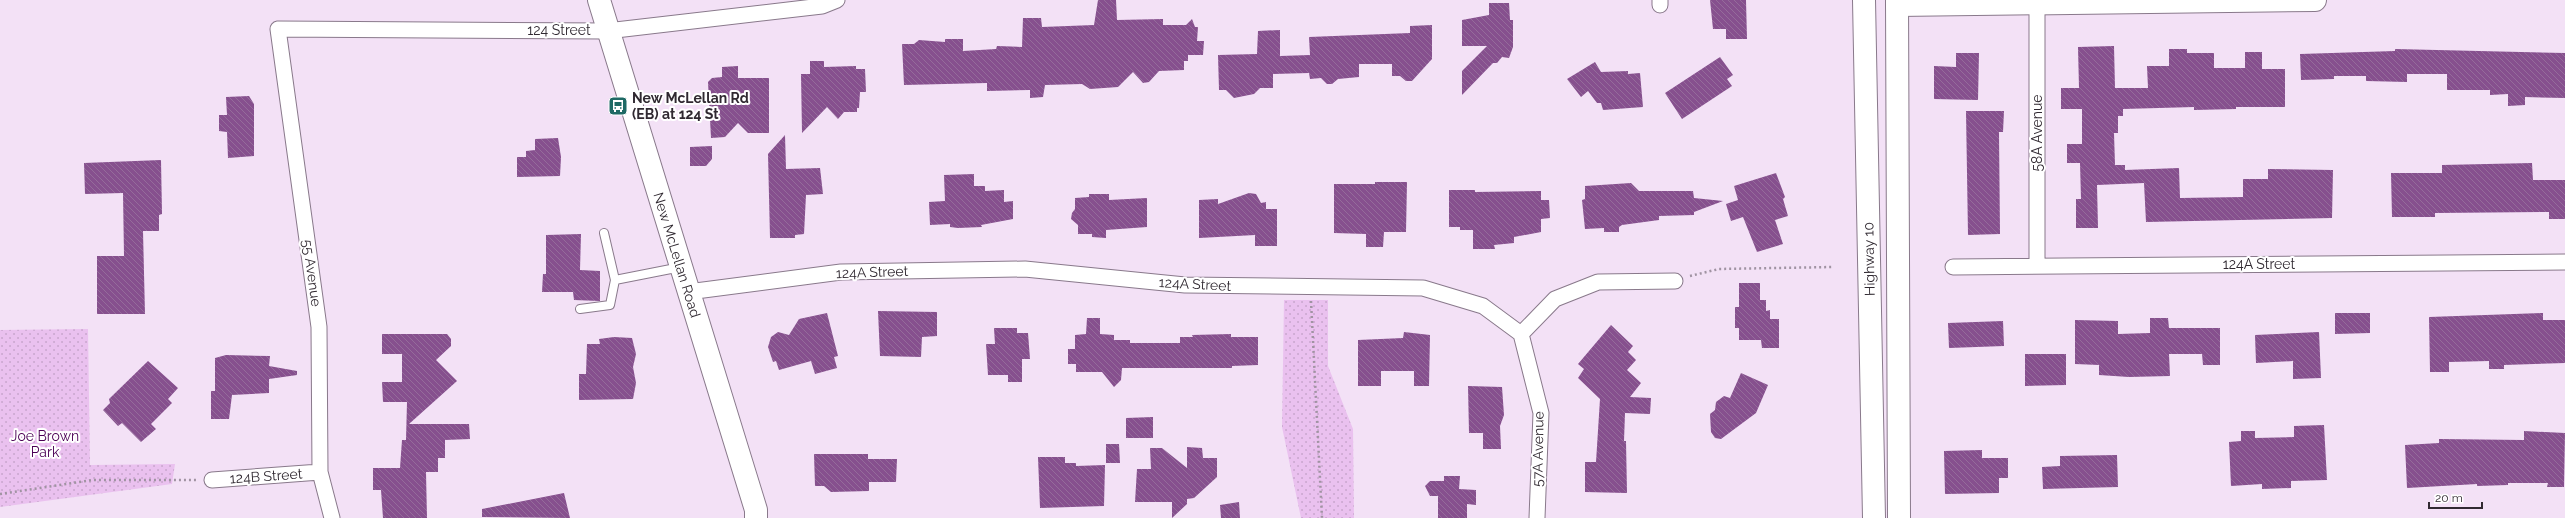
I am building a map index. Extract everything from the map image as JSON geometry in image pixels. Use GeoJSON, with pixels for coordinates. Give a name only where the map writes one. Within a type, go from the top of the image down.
{"type":"FeatureCollection","features":[{"type":"Feature","properties":{"kind":"main road","name":"New McLellan Road"},"geometry":{"type":"LineString","coordinates":[[599,0],[756,514]]}},
{"type":"Feature","properties":{"kind":"main road","name":"Highway 10"},"geometry":{"type":"LineString","coordinates":[[1864,0],[1874,518]]}},
{"type":"Feature","properties":{"kind":"main road"},"geometry":{"type":"LineString","coordinates":[[1896,2],[2315,0]]}},
{"type":"Feature","properties":{"kind":"main road","name":"Highway 10"},"geometry":{"type":"LineString","coordinates":[[1896,2],[1900,518]]}},
{"type":"Feature","properties":{"kind":"street","name":"124 Street"},"geometry":{"type":"LineString","coordinates":[[278,29],[608,31],[822,6],[837,0]]}},
{"type":"Feature","properties":{"kind":"street","name":"58A Avenue"},"geometry":{"type":"LineString","coordinates":[[2037,1],[2037,266]]}},
{"type":"Feature","properties":{"kind":"street","name":"55 Avenue"},"geometry":{"type":"LineString","coordinates":[[278,29],[319,327],[320,472],[332,518]]}},
{"type":"Feature","properties":{"kind":"street","name":"124A Street"},"geometry":{"type":"LineString","coordinates":[[1953,267],[2565,262]]}},
{"type":"Feature","properties":{"kind":"street","name":"124A Street"},"geometry":{"type":"LineString","coordinates":[[688,292],[841,272],[1025,269],[1185,285],[1423,288],[1483,306],[1521,334]]}},
{"type":"Feature","properties":{"kind":"street"},"geometry":{"type":"LineString","coordinates":[[1521,334],[1555,299],[1598,282],[1675,281]]}},
{"type":"Feature","properties":{"kind":"street","name":"57A Avenue"},"geometry":{"type":"LineString","coordinates":[[1521,334],[1541,413],[1537,518]]}},
{"type":"Feature","properties":{"kind":"street","name":"124B Street"},"geometry":{"type":"LineString","coordinates":[[212,480],[320,472]]}},
{"type":"Feature","properties":{"kind":"lane"},"geometry":{"type":"LineString","coordinates":[[580,309],[610,305],[615,280],[604,233]]}},
{"type":"Feature","properties":{"kind":"lane"},"geometry":{"type":"LineString","coordinates":[[615,280],[681,267]]}},
{"type":"Feature","properties":{"kind":"path"},"geometry":{"type":"LineString","coordinates":[[1675,281],[1719,269],[1833,267]]}},
{"type":"Feature","properties":{"kind":"path"},"geometry":{"type":"LineString","coordinates":[[1310,287],[1322,518]]}},
{"type":"Feature","properties":{"kind":"path"},"geometry":{"type":"LineString","coordinates":[[0,494],[94,480],[212,480]]}},
{"type":"Feature","properties":{"kind":"green space"},"geometry":{"type":"Polygon","coordinates":[[[1284,300],[1328,300],[1328,366],[1353,429],[1354,518],[1301,518],[1282,427],[1284,300]]]}},
{"type":"Feature","properties":{"kind":"green space","name":"Joe Brown Park"},"geometry":{"type":"Polygon","coordinates":[[[88,329],[90,465],[175,464],[172,484],[0,507],[0,330],[88,329]]]}},
{"type":"Feature","properties":{"kind":"building"},"geometry":{"type":"Polygon","coordinates":[[[1098,0],[1116,0],[1117,20],[1163,19],[1163,25],[1186,25],[1192,19],[1195,27],[1198,27],[1197,41],[1204,41],[1203,55],[1188,55],[1188,61],[1184,61],[1184,70],[1159,71],[1149,82],[1143,83],[1133,72],[1118,87],[1090,89],[1082,84],[1045,85],[1043,97],[1030,98],[1030,90],[987,91],[987,83],[904,85],[902,44],[914,44],[919,40],[945,42],[945,39],[963,39],[963,51],[996,49],[997,46],[1022,47],[1023,18],[1041,18],[1042,27],[1094,25],[1098,0]]]}},
{"type":"Feature","properties":{"kind":"building"},"geometry":{"type":"Polygon","coordinates":[[[1710,0],[1746,0],[1747,39],[1726,39],[1726,29],[1713,29],[1710,0]]]}},
{"type":"Feature","properties":{"kind":"building"},"geometry":{"type":"Polygon","coordinates":[[[1489,3],[1509,3],[1510,20],[1513,20],[1513,47],[1509,58],[1502,57],[1497,63],[1493,63],[1462,95],[1462,71],[1487,46],[1462,46],[1462,20],[1489,15],[1489,3]]]}},
{"type":"Feature","properties":{"kind":"building"},"geometry":{"type":"Polygon","coordinates":[[[1432,25],[1432,59],[1412,81],[1406,81],[1400,76],[1392,76],[1392,64],[1359,64],[1359,77],[1338,79],[1332,84],[1327,84],[1321,78],[1310,79],[1309,73],[1273,74],[1273,88],[1260,88],[1254,94],[1234,98],[1226,90],[1219,90],[1218,55],[1257,54],[1258,31],[1280,30],[1280,56],[1310,55],[1309,37],[1410,33],[1410,26],[1432,25]]]}},
{"type":"Feature","properties":{"kind":"building"},"geometry":{"type":"Polygon","coordinates":[[[2114,46],[2115,88],[2148,88],[2147,66],[2169,66],[2169,49],[2187,49],[2187,53],[2214,53],[2214,68],[2245,68],[2245,52],[2262,52],[2262,69],[2285,69],[2285,107],[2236,107],[2236,109],[2194,110],[2194,107],[2123,109],[2123,116],[2118,116],[2118,133],[2114,133],[2115,165],[2125,165],[2125,170],[2179,168],[2180,198],[2243,197],[2243,179],[2268,179],[2268,169],[2333,170],[2332,218],[2146,222],[2144,183],[2097,185],[2098,228],[2076,228],[2076,199],[2081,199],[2080,163],[2067,163],[2067,144],[2082,144],[2082,109],[2061,109],[2061,88],[2079,88],[2078,47],[2114,46]]]}},
{"type":"Feature","properties":{"kind":"building"},"geometry":{"type":"Polygon","coordinates":[[[2395,49],[2565,53],[2565,98],[2525,97],[2525,105],[2508,106],[2508,94],[2490,95],[2490,90],[2447,90],[2447,74],[2407,74],[2407,82],[2366,81],[2366,76],[2334,76],[2334,79],[2301,80],[2300,54],[2395,51],[2395,49]]]}},
{"type":"Feature","properties":{"kind":"building"},"geometry":{"type":"Polygon","coordinates":[[[1956,53],[1979,53],[1978,100],[1934,99],[1934,66],[1956,67],[1956,53]]]}},
{"type":"Feature","properties":{"kind":"building"},"geometry":{"type":"Polygon","coordinates":[[[1720,57],[1733,75],[1727,79],[1732,86],[1682,119],[1665,93],[1720,57]]]}},
{"type":"Feature","properties":{"kind":"building"},"geometry":{"type":"Polygon","coordinates":[[[810,61],[824,61],[824,67],[856,66],[856,69],[865,69],[866,92],[860,92],[859,108],[857,108],[857,112],[844,112],[838,119],[827,107],[802,133],[801,74],[810,74],[810,61]]]}},
{"type":"Feature","properties":{"kind":"building"},"geometry":{"type":"Polygon","coordinates":[[[1595,62],[1601,72],[1628,71],[1628,74],[1640,73],[1643,107],[1603,110],[1601,103],[1597,103],[1588,91],[1581,97],[1567,79],[1595,62]]]}},
{"type":"Feature","properties":{"kind":"building"},"geometry":{"type":"Polygon","coordinates":[[[738,66],[738,78],[769,78],[769,133],[748,133],[738,123],[725,137],[711,138],[708,82],[712,78],[722,77],[722,67],[738,66]]]}},
{"type":"Feature","properties":{"kind":"building"},"geometry":{"type":"Polygon","coordinates":[[[249,96],[254,104],[254,156],[228,158],[227,132],[219,131],[219,115],[227,115],[226,97],[249,96]]]}},
{"type":"Feature","properties":{"kind":"building"},"geometry":{"type":"Polygon","coordinates":[[[1966,111],[2004,111],[2003,132],[1999,132],[2000,234],[1968,235],[1966,111]]]}},
{"type":"Feature","properties":{"kind":"building"},"geometry":{"type":"Polygon","coordinates":[[[785,135],[786,169],[820,168],[823,194],[806,195],[804,234],[795,235],[795,238],[770,238],[768,154],[785,135]]]}},
{"type":"Feature","properties":{"kind":"building"},"geometry":{"type":"Polygon","coordinates":[[[558,138],[561,157],[560,176],[517,177],[517,157],[526,157],[526,151],[535,150],[535,139],[558,138]]]}},
{"type":"Feature","properties":{"kind":"building"},"geometry":{"type":"Polygon","coordinates":[[[712,146],[712,159],[706,166],[690,166],[690,147],[712,146]]]}},
{"type":"Feature","properties":{"kind":"building"},"geometry":{"type":"Polygon","coordinates":[[[161,160],[162,214],[159,215],[159,231],[143,231],[145,314],[97,314],[97,256],[124,256],[123,193],[85,194],[84,163],[161,160]]]}},
{"type":"Feature","properties":{"kind":"building"},"geometry":{"type":"Polygon","coordinates":[[[2532,163],[2533,180],[2565,180],[2565,219],[2549,219],[2549,212],[2435,213],[2435,217],[2392,217],[2391,173],[2442,173],[2442,165],[2532,163]]]}},
{"type":"Feature","properties":{"kind":"building"},"geometry":{"type":"Polygon","coordinates":[[[1776,173],[1785,197],[1783,199],[1788,216],[1775,220],[1783,244],[1757,252],[1743,217],[1731,221],[1726,204],[1738,200],[1734,186],[1776,173]]]}},
{"type":"Feature","properties":{"kind":"building"},"geometry":{"type":"Polygon","coordinates":[[[974,174],[974,186],[985,186],[985,191],[1004,190],[1004,202],[1013,201],[1013,219],[981,225],[982,227],[958,228],[950,227],[950,224],[930,225],[929,202],[945,201],[944,175],[974,174]]]}},
{"type":"Feature","properties":{"kind":"building"},"geometry":{"type":"Polygon","coordinates":[[[1375,182],[1407,182],[1406,232],[1384,232],[1383,247],[1366,247],[1366,234],[1334,233],[1334,184],[1375,184],[1375,182]]]}},
{"type":"Feature","properties":{"kind":"building"},"geometry":{"type":"Polygon","coordinates":[[[1631,183],[1639,191],[1693,191],[1694,198],[1723,201],[1694,212],[1694,215],[1659,216],[1659,220],[1622,225],[1619,227],[1619,232],[1604,232],[1604,228],[1585,229],[1582,200],[1585,199],[1585,186],[1631,183]]]}},
{"type":"Feature","properties":{"kind":"building"},"geometry":{"type":"Polygon","coordinates":[[[1449,190],[1475,190],[1475,192],[1541,191],[1541,200],[1549,200],[1550,218],[1541,219],[1541,232],[1514,237],[1514,243],[1494,245],[1495,249],[1473,249],[1473,230],[1460,230],[1460,227],[1449,227],[1449,190]]]}},
{"type":"Feature","properties":{"kind":"building"},"geometry":{"type":"Polygon","coordinates":[[[1249,193],[1256,194],[1261,203],[1266,202],[1266,209],[1277,209],[1277,246],[1255,246],[1255,235],[1199,238],[1199,200],[1218,199],[1218,204],[1249,193]]]}},
{"type":"Feature","properties":{"kind":"building"},"geometry":{"type":"Polygon","coordinates":[[[1089,194],[1109,194],[1109,200],[1147,198],[1147,227],[1106,230],[1106,238],[1092,237],[1092,234],[1078,234],[1078,225],[1071,219],[1072,213],[1075,209],[1075,198],[1089,197],[1089,194]]]}},
{"type":"Feature","properties":{"kind":"building"},"geometry":{"type":"Polygon","coordinates":[[[581,234],[580,270],[600,271],[600,301],[574,300],[573,292],[542,292],[543,274],[546,274],[546,235],[581,234]]]}},
{"type":"Feature","properties":{"kind":"building"},"geometry":{"type":"Polygon","coordinates":[[[1739,283],[1760,283],[1760,300],[1766,300],[1766,311],[1770,310],[1770,319],[1779,319],[1779,348],[1762,348],[1761,340],[1739,340],[1739,328],[1735,328],[1735,307],[1739,307],[1739,283]]]}},
{"type":"Feature","properties":{"kind":"building"},"geometry":{"type":"Polygon","coordinates":[[[878,311],[937,312],[937,336],[922,337],[921,357],[880,356],[878,311]]]}},
{"type":"Feature","properties":{"kind":"building"},"geometry":{"type":"Polygon","coordinates":[[[827,313],[838,356],[834,357],[837,368],[815,374],[811,361],[779,370],[776,361],[773,362],[768,347],[771,337],[778,332],[789,335],[799,319],[827,313]]]}},
{"type":"Feature","properties":{"kind":"building"},"geometry":{"type":"Polygon","coordinates":[[[2335,313],[2370,313],[2370,333],[2335,334],[2335,313]]]}},
{"type":"Feature","properties":{"kind":"building"},"geometry":{"type":"Polygon","coordinates":[[[2543,313],[2543,320],[2565,320],[2565,363],[2504,365],[2504,369],[2489,369],[2489,361],[2449,362],[2449,372],[2430,372],[2429,317],[2543,313]]]}},
{"type":"Feature","properties":{"kind":"building"},"geometry":{"type":"Polygon","coordinates":[[[1087,318],[1100,318],[1100,334],[1114,335],[1114,340],[1130,340],[1130,343],[1180,343],[1180,337],[1193,337],[1192,335],[1231,334],[1231,337],[1258,337],[1258,365],[1232,366],[1232,368],[1122,368],[1121,380],[1114,387],[1102,372],[1076,372],[1076,364],[1068,364],[1068,349],[1075,349],[1075,335],[1086,334],[1087,318]]]}},
{"type":"Feature","properties":{"kind":"building"},"geometry":{"type":"Polygon","coordinates":[[[2150,318],[2168,318],[2169,328],[2220,328],[2220,365],[2203,365],[2202,354],[2169,354],[2170,376],[2129,377],[2099,375],[2099,365],[2075,364],[2075,320],[2118,321],[2118,334],[2150,333],[2150,318]]]}},
{"type":"Feature","properties":{"kind":"building"},"geometry":{"type":"Polygon","coordinates":[[[2003,321],[2004,346],[1949,348],[1948,323],[2003,321]]]}},
{"type":"Feature","properties":{"kind":"building"},"geometry":{"type":"Polygon","coordinates":[[[1611,325],[1633,346],[1628,352],[1636,360],[1627,370],[1641,383],[1630,397],[1651,398],[1650,414],[1625,413],[1624,441],[1626,441],[1627,493],[1585,492],[1585,462],[1596,462],[1600,399],[1578,378],[1584,369],[1578,364],[1611,325]]]}},
{"type":"Feature","properties":{"kind":"building"},"geometry":{"type":"Polygon","coordinates":[[[994,328],[1017,328],[1017,333],[1028,333],[1030,359],[1022,359],[1022,382],[1008,382],[1008,375],[988,375],[986,344],[995,344],[994,328]]]}},
{"type":"Feature","properties":{"kind":"building"},"geometry":{"type":"Polygon","coordinates":[[[1404,332],[1430,335],[1429,386],[1414,386],[1414,371],[1381,371],[1381,386],[1358,386],[1358,340],[1403,338],[1404,332]]]}},
{"type":"Feature","properties":{"kind":"building"},"geometry":{"type":"Polygon","coordinates":[[[2319,332],[2321,378],[2293,379],[2293,361],[2256,363],[2255,335],[2319,332]]]}},
{"type":"Feature","properties":{"kind":"building"},"geometry":{"type":"Polygon","coordinates":[[[382,334],[447,334],[451,339],[451,346],[436,360],[457,381],[409,424],[469,424],[470,439],[445,440],[445,458],[438,458],[438,472],[426,472],[427,518],[383,518],[381,490],[373,490],[373,468],[400,468],[402,440],[406,440],[407,402],[383,402],[382,382],[402,382],[402,354],[382,354],[382,334]]]}},
{"type":"Feature","properties":{"kind":"building"},"geometry":{"type":"Polygon","coordinates":[[[614,337],[632,338],[636,354],[633,367],[636,383],[633,399],[579,400],[579,374],[586,374],[587,344],[600,344],[599,339],[614,337]]]}},
{"type":"Feature","properties":{"kind":"building"},"geometry":{"type":"Polygon","coordinates":[[[2025,354],[2066,354],[2066,385],[2025,386],[2025,354]]]}},
{"type":"Feature","properties":{"kind":"building"},"geometry":{"type":"Polygon","coordinates":[[[226,355],[270,356],[269,366],[297,371],[297,375],[269,379],[269,393],[232,395],[229,419],[211,419],[211,391],[215,391],[215,358],[226,355]]]}},
{"type":"Feature","properties":{"kind":"building"},"geometry":{"type":"Polygon","coordinates":[[[148,361],[178,388],[168,399],[172,403],[151,424],[156,429],[141,442],[122,423],[118,426],[103,410],[110,403],[109,399],[148,361]]]}},
{"type":"Feature","properties":{"kind":"building"},"geometry":{"type":"Polygon","coordinates":[[[1741,373],[1768,385],[1756,413],[1721,439],[1715,438],[1711,432],[1710,414],[1715,410],[1716,402],[1724,396],[1730,398],[1741,373]]]}},
{"type":"Feature","properties":{"kind":"building"},"geometry":{"type":"Polygon","coordinates":[[[1468,386],[1502,387],[1504,415],[1500,426],[1501,449],[1483,449],[1483,433],[1469,433],[1468,386]]]}},
{"type":"Feature","properties":{"kind":"building"},"geometry":{"type":"Polygon","coordinates":[[[1153,417],[1153,438],[1126,438],[1126,418],[1153,417]]]}},
{"type":"Feature","properties":{"kind":"building"},"geometry":{"type":"Polygon","coordinates":[[[2324,425],[2327,480],[2291,481],[2291,488],[2262,489],[2262,484],[2231,486],[2229,442],[2241,441],[2241,431],[2255,431],[2255,438],[2294,437],[2294,426],[2324,425]]]}},
{"type":"Feature","properties":{"kind":"building"},"geometry":{"type":"Polygon","coordinates":[[[2524,431],[2565,433],[2564,487],[2547,487],[2548,483],[2508,483],[2508,485],[2477,486],[2477,484],[2407,488],[2405,445],[2439,443],[2439,439],[2524,440],[2524,431]]]}},
{"type":"Feature","properties":{"kind":"building"},"geometry":{"type":"Polygon","coordinates":[[[1106,444],[1119,444],[1120,463],[1106,463],[1106,444]]]}},
{"type":"Feature","properties":{"kind":"building"},"geometry":{"type":"Polygon","coordinates":[[[1187,447],[1202,448],[1203,458],[1217,458],[1217,477],[1194,498],[1187,499],[1187,504],[1172,518],[1172,502],[1135,502],[1137,469],[1151,469],[1150,448],[1162,448],[1187,468],[1187,447]]]}},
{"type":"Feature","properties":{"kind":"building"},"geometry":{"type":"Polygon","coordinates":[[[1982,450],[1982,458],[2008,458],[2008,478],[1999,478],[1999,493],[1945,494],[1944,451],[1982,450]]]}},
{"type":"Feature","properties":{"kind":"building"},"geometry":{"type":"Polygon","coordinates":[[[814,454],[868,454],[868,459],[897,459],[896,482],[869,482],[869,491],[831,492],[824,486],[815,486],[814,454]]]}},
{"type":"Feature","properties":{"kind":"building"},"geometry":{"type":"Polygon","coordinates":[[[2117,455],[2118,487],[2043,489],[2042,467],[2060,466],[2060,456],[2117,455]]]}},
{"type":"Feature","properties":{"kind":"building"},"geometry":{"type":"Polygon","coordinates":[[[1038,457],[1065,457],[1065,463],[1076,463],[1076,466],[1105,465],[1104,506],[1040,508],[1038,457]]]}},
{"type":"Feature","properties":{"kind":"building"},"geometry":{"type":"Polygon","coordinates":[[[1444,476],[1460,476],[1459,489],[1476,490],[1476,505],[1467,504],[1467,518],[1438,518],[1438,496],[1430,496],[1425,486],[1430,481],[1444,481],[1444,476]]]}},
{"type":"Feature","properties":{"kind":"building"},"geometry":{"type":"Polygon","coordinates":[[[564,493],[570,518],[482,517],[482,509],[564,493]]]}},
{"type":"Feature","properties":{"kind":"building"},"geometry":{"type":"Polygon","coordinates":[[[1239,502],[1240,518],[1221,518],[1220,505],[1239,502]]]}},
{"type":"Feature","properties":{"kind":"place","name":"New McLellan Rd (EB) at 124 St"},"geometry":{"type":"Point","coordinates":[618,106]}}]}
